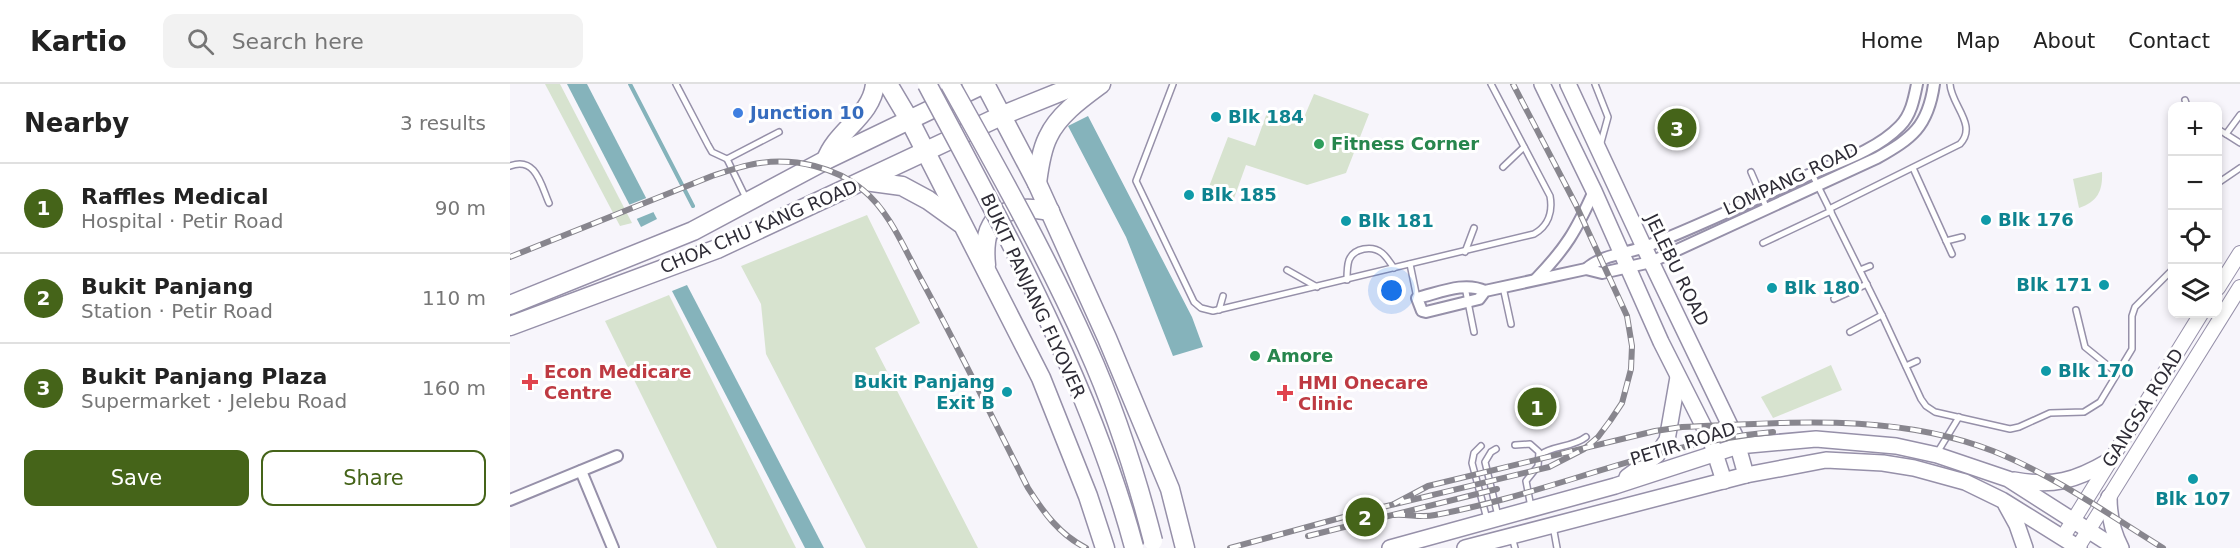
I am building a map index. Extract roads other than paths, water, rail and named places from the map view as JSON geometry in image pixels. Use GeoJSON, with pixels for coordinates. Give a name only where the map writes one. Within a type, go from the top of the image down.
{"type":"FeatureCollection","features":[{"type":"Feature","properties":{"kind":"main road"},"geometry":{"type":"LineString","coordinates":[[826,160],[849,127],[869,105],[875,84]]}},
{"type":"Feature","properties":{"kind":"main road"},"geometry":{"type":"LineString","coordinates":[[888,84],[910,121],[1041,378],[1088,496],[1105,548]]}},
{"type":"Feature","properties":{"kind":"main road","name":"BUKIT PANJANG FLYOVER"},"geometry":{"type":"LineString","coordinates":[[927,84],[1066,356],[1121,499],[1135,548]]}},
{"type":"Feature","properties":{"kind":"main road","name":"BUKIT PANJANG FLYOVER"},"geometry":{"type":"LineString","coordinates":[[950,84],[1008,188],[1088,347],[1119,428],[1139,488],[1155,548]]}},
{"type":"Feature","properties":{"kind":"main road"},"geometry":{"type":"LineString","coordinates":[[985,84],[1037,183],[1107,338],[1170,489],[1185,548]]}},
{"type":"Feature","properties":{"kind":"main road","name":"CHOA CHU KANG ROAD"},"geometry":{"type":"LineString","coordinates":[[510,305],[693,231],[787,179],[985,84]]}},
{"type":"Feature","properties":{"kind":"main road","name":"CHOA CHU KANG ROAD"},"geometry":{"type":"LineString","coordinates":[[510,326],[717,249],[1003,116],[1080,84]]}},
{"type":"Feature","properties":{"kind":"main road"},"geometry":{"type":"LineString","coordinates":[[1037,183],[1041,158],[1048,136],[1058,122],[1101,84]]}},
{"type":"Feature","properties":{"kind":"main road"},"geometry":{"type":"LineString","coordinates":[[1542,84],[1594,191],[1678,377],[1716,452],[1724,481]]}},
{"type":"Feature","properties":{"kind":"main road","name":"JELEBU ROAD"},"geometry":{"type":"LineString","coordinates":[[1568,84],[1735,436],[1746,475]]}},
{"type":"Feature","properties":{"kind":"main road"},"geometry":{"type":"LineString","coordinates":[[865,181],[902,186],[928,200],[964,225]]}},
{"type":"Feature","properties":{"kind":"main road"},"geometry":{"type":"LineString","coordinates":[[987,270],[985,251],[987,235],[995,220],[1010,210],[1028,207],[1050,211]]}},
{"type":"Feature","properties":{"kind":"main road"},"geometry":{"type":"LineString","coordinates":[[1624,507],[1623,500],[1612,486],[1658,455],[1667,440],[1678,377]]}},
{"type":"Feature","properties":{"kind":"main road","name":"PETIR ROAD"},"geometry":{"type":"LineString","coordinates":[[1390,548],[1612,486],[1737,446],[1816,439],[1896,446],[1936,454],[2008,479],[2116,548]]}},
{"type":"Feature","properties":{"kind":"main road"},"geometry":{"type":"LineString","coordinates":[[1466,548],[1513,541],[1552,525],[1746,475],[1814,461],[1883,463],[1932,472],[1965,482],[2002,500],[2059,543],[2078,548]]}},
{"type":"Feature","properties":{"kind":"main road"},"geometry":{"type":"LineString","coordinates":[[2008,479],[2035,484],[2062,482],[2089,473],[2109,461]]}},
{"type":"Feature","properties":{"kind":"main road"},"geometry":{"type":"LineString","coordinates":[[2109,497],[2109,517],[2121,548]]}},
{"type":"Feature","properties":{"kind":"main road"},"geometry":{"type":"LineString","coordinates":[[2002,500],[2017,525],[2025,548]]}},
{"type":"Feature","properties":{"kind":"street","name":"LOMPANG ROAD"},"geometry":{"type":"LineString","coordinates":[[1622,254],[1644,247],[1761,197],[1887,138],[1902,124],[1911,110],[1917,84]]}},
{"type":"Feature","properties":{"kind":"street","name":"LOMPANG ROAD"},"geometry":{"type":"LineString","coordinates":[[1586,269],[1602,273],[1651,262],[1877,158],[1912,136],[1922,125],[1928,114],[1934,84]]}},
{"type":"Feature","properties":{"kind":"street"},"geometry":{"type":"LineString","coordinates":[[1536,280],[1573,236],[1594,191]]}},
{"type":"Feature","properties":{"kind":"street"},"geometry":{"type":"LineString","coordinates":[[2222,280],[2240,253]]}},
{"type":"Feature","properties":{"kind":"street"},"geometry":{"type":"LineString","coordinates":[[1485,291],[1479,299],[1426,312],[1420,308],[1417,298],[1465,287],[1475,286],[1485,291],[1586,269],[1595,260],[1622,254]]}},
{"type":"Feature","properties":{"kind":"street","name":"GANGSA ROAD"},"geometry":{"type":"LineString","coordinates":[[2078,548],[2240,287]]}},
{"type":"Feature","properties":{"kind":"street","name":"GANGSA ROAD"},"geometry":{"type":"LineString","coordinates":[[2059,543],[2198,318]]}},
{"type":"Feature","properties":{"kind":"street"},"geometry":{"type":"LineString","coordinates":[[510,500],[617,456]]}},
{"type":"Feature","properties":{"kind":"street"},"geometry":{"type":"LineString","coordinates":[[580,471],[614,548]]}},
{"type":"Feature","properties":{"kind":"lane"},"geometry":{"type":"LineString","coordinates":[[676,84],[712,152],[727,159],[748,202]]}},
{"type":"Feature","properties":{"kind":"lane"},"geometry":{"type":"LineString","coordinates":[[1173,84],[1136,181],[1194,302],[1206,310],[1219,310],[1534,234],[1545,225],[1550,212],[1550,196],[1491,84]]}},
{"type":"Feature","properties":{"kind":"lane"},"geometry":{"type":"LineString","coordinates":[[1595,84],[1608,117],[1599,150]]}},
{"type":"Feature","properties":{"kind":"lane"},"geometry":{"type":"LineString","coordinates":[[1763,243],[1956,147],[1963,141],[1966,134],[1965,121],[1953,100],[1950,84]]}},
{"type":"Feature","properties":{"kind":"lane"},"geometry":{"type":"LineString","coordinates":[[2226,134],[2240,115]]}},
{"type":"Feature","properties":{"kind":"lane"},"geometry":{"type":"LineString","coordinates":[[727,159],[779,132]]}},
{"type":"Feature","properties":{"kind":"lane"},"geometry":{"type":"LineString","coordinates":[[2222,132],[2240,143]]}},
{"type":"Feature","properties":{"kind":"lane"},"geometry":{"type":"LineString","coordinates":[[1503,167],[1524,147]]}},
{"type":"Feature","properties":{"kind":"lane"},"geometry":{"type":"LineString","coordinates":[[510,166],[528,165],[535,170],[549,203]]}},
{"type":"Feature","properties":{"kind":"lane"},"geometry":{"type":"LineString","coordinates":[[1913,168],[1952,254]]}},
{"type":"Feature","properties":{"kind":"lane"},"geometry":{"type":"LineString","coordinates":[[2222,180],[2240,168]]}},
{"type":"Feature","properties":{"kind":"lane"},"geometry":{"type":"LineString","coordinates":[[1750,172],[1767,209]]}},
{"type":"Feature","properties":{"kind":"lane"},"geometry":{"type":"LineString","coordinates":[[1812,174],[1926,406],[1935,412],[2010,429],[2050,412],[2084,412],[2100,402],[2132,347],[2132,322],[2136,307],[2168,274]]}},
{"type":"Feature","properties":{"kind":"lane"},"geometry":{"type":"LineString","coordinates":[[1465,252],[1474,228]]}},
{"type":"Feature","properties":{"kind":"lane"},"geometry":{"type":"LineString","coordinates":[[1946,241],[1962,237]]}},
{"type":"Feature","properties":{"kind":"lane"},"geometry":{"type":"LineString","coordinates":[[1347,280],[1349,259],[1362,249],[1373,248],[1381,251],[1394,268]]}},
{"type":"Feature","properties":{"kind":"lane"},"geometry":{"type":"LineString","coordinates":[[1410,264],[1417,298]]}},
{"type":"Feature","properties":{"kind":"lane"},"geometry":{"type":"LineString","coordinates":[[1860,270],[1870,266]]}},
{"type":"Feature","properties":{"kind":"lane"},"geometry":{"type":"LineString","coordinates":[[1287,270],[1317,287]]}},
{"type":"Feature","properties":{"kind":"lane"},"geometry":{"type":"LineString","coordinates":[[1834,299],[1867,284]]}},
{"type":"Feature","properties":{"kind":"lane"},"geometry":{"type":"LineString","coordinates":[[1465,287],[1474,332]]}},
{"type":"Feature","properties":{"kind":"lane"},"geometry":{"type":"LineString","coordinates":[[1503,287],[1511,324]]}},
{"type":"Feature","properties":{"kind":"lane"},"geometry":{"type":"LineString","coordinates":[[1219,310],[1223,296]]}},
{"type":"Feature","properties":{"kind":"lane"},"geometry":{"type":"LineString","coordinates":[[2076,310],[2085,347],[2117,374]]}},
{"type":"Feature","properties":{"kind":"lane"},"geometry":{"type":"LineString","coordinates":[[1850,332],[1882,315]]}},
{"type":"Feature","properties":{"kind":"lane"},"geometry":{"type":"LineString","coordinates":[[1906,366],[1917,361]]}},
{"type":"Feature","properties":{"kind":"lane"},"geometry":{"type":"LineString","coordinates":[[1936,454],[1959,417]]}},
{"type":"Feature","properties":{"kind":"lane"},"geometry":{"type":"LineString","coordinates":[[1540,455],[1545,451],[1576,443],[1586,437]]}},
{"type":"Feature","properties":{"kind":"lane"},"geometry":{"type":"LineString","coordinates":[[1515,445],[1530,444],[1537,448],[1540,455],[1538,466],[1526,481],[1532,508]]}},
{"type":"Feature","properties":{"kind":"lane"},"geometry":{"type":"LineString","coordinates":[[1481,446],[1474,453],[1472,463],[1493,519]]}},
{"type":"Feature","properties":{"kind":"lane"},"geometry":{"type":"LineString","coordinates":[[1493,519],[1485,462],[1491,452],[1497,449]]}},
{"type":"Feature","properties":{"kind":"lane"},"geometry":{"type":"LineString","coordinates":[[1552,525],[1557,548]]}},
{"type":"Feature","properties":{"kind":"water"},"geometry":{"type":"Polygon","coordinates":[[[567,84],[587,84],[657,219],[641,227],[567,84]]]}},
{"type":"Feature","properties":{"kind":"water"},"geometry":{"type":"Polygon","coordinates":[[[1088,116],[1192,317],[1203,347],[1173,356],[1126,237],[1068,126],[1088,116]]]}},
{"type":"Feature","properties":{"kind":"water"},"geometry":{"type":"Polygon","coordinates":[[[687,285],[824,548],[805,548],[672,291],[687,285]]]}},
{"type":"Feature","properties":{"kind":"waterway"},"geometry":{"type":"LineString","coordinates":[[630,84],[693,206]]}},
{"type":"Feature","properties":{"kind":"railway"},"geometry":{"type":"LineString","coordinates":[[1230,548],[1362,512],[1549,467],[1584,449],[1598,437],[1622,403],[1631,369],[1632,346],[1627,316],[1576,205],[1513,84]]}},
{"type":"Feature","properties":{"kind":"railway"},"geometry":{"type":"LineString","coordinates":[[510,257],[712,176],[748,165],[773,162],[801,163],[840,175],[863,190],[882,210],[949,332],[1028,488],[1053,522],[1086,548]]}},
{"type":"Feature","properties":{"kind":"railway"},"geometry":{"type":"LineString","coordinates":[[1394,504],[1428,486],[1655,431],[1682,427],[1761,424],[1878,425],[1917,430],[1993,451],[2059,483],[2163,548]]}},
{"type":"Feature","properties":{"kind":"railway"},"geometry":{"type":"LineString","coordinates":[[1394,515],[1430,516],[1478,506],[1687,446],[1773,432]]}},
{"type":"Feature","properties":{"kind":"railway"},"geometry":{"type":"LineString","coordinates":[[1308,536],[1497,489]]}},
{"type":"Feature","properties":{"kind":"place","name":"Junction 10"},"geometry":{"type":"Point","coordinates":[738,113]}},
{"type":"Feature","properties":{"kind":"place","name":"Blk 184"},"geometry":{"type":"Point","coordinates":[1216,117]}},
{"type":"Feature","properties":{"kind":"place","name":"Bukit Panjang Plaza"},"geometry":{"type":"Point","coordinates":[1677,128]}},
{"type":"Feature","properties":{"kind":"place","name":"Fitness Corner"},"geometry":{"type":"Point","coordinates":[1319,144]}},
{"type":"Feature","properties":{"kind":"place","name":"Blk 185"},"geometry":{"type":"Point","coordinates":[1189,195]}},
{"type":"Feature","properties":{"kind":"place","name":"Blk 176"},"geometry":{"type":"Point","coordinates":[1986,220]}},
{"type":"Feature","properties":{"kind":"place","name":"Blk 181"},"geometry":{"type":"Point","coordinates":[1346,221]}},
{"type":"Feature","properties":{"kind":"place","name":"Blk 171"},"geometry":{"type":"Point","coordinates":[2104,285]}},
{"type":"Feature","properties":{"kind":"place","name":"Blk 180"},"geometry":{"type":"Point","coordinates":[1772,288]}},
{"type":"Feature","properties":{"kind":"place","name":"Amore"},"geometry":{"type":"Point","coordinates":[1255,356]}},
{"type":"Feature","properties":{"kind":"place","name":"Blk 170"},"geometry":{"type":"Point","coordinates":[2046,371]}},
{"type":"Feature","properties":{"kind":"place","name":"Econ Medicare Centre"},"geometry":{"type":"Point","coordinates":[530,382]}},
{"type":"Feature","properties":{"kind":"place","name":"Bukit Panjang Exit B"},"geometry":{"type":"Point","coordinates":[1007,392]}},
{"type":"Feature","properties":{"kind":"place","name":"HMI Onecare Clinic"},"geometry":{"type":"Point","coordinates":[1285,393]}},
{"type":"Feature","properties":{"kind":"place","name":"Raffles Medical"},"geometry":{"type":"Point","coordinates":[1537,407]}},
{"type":"Feature","properties":{"kind":"place","name":"Blk 107"},"geometry":{"type":"Point","coordinates":[2193,479]}},
{"type":"Feature","properties":{"kind":"place","name":"Bukit Panjang"},"geometry":{"type":"Point","coordinates":[1365,517]}}]}
